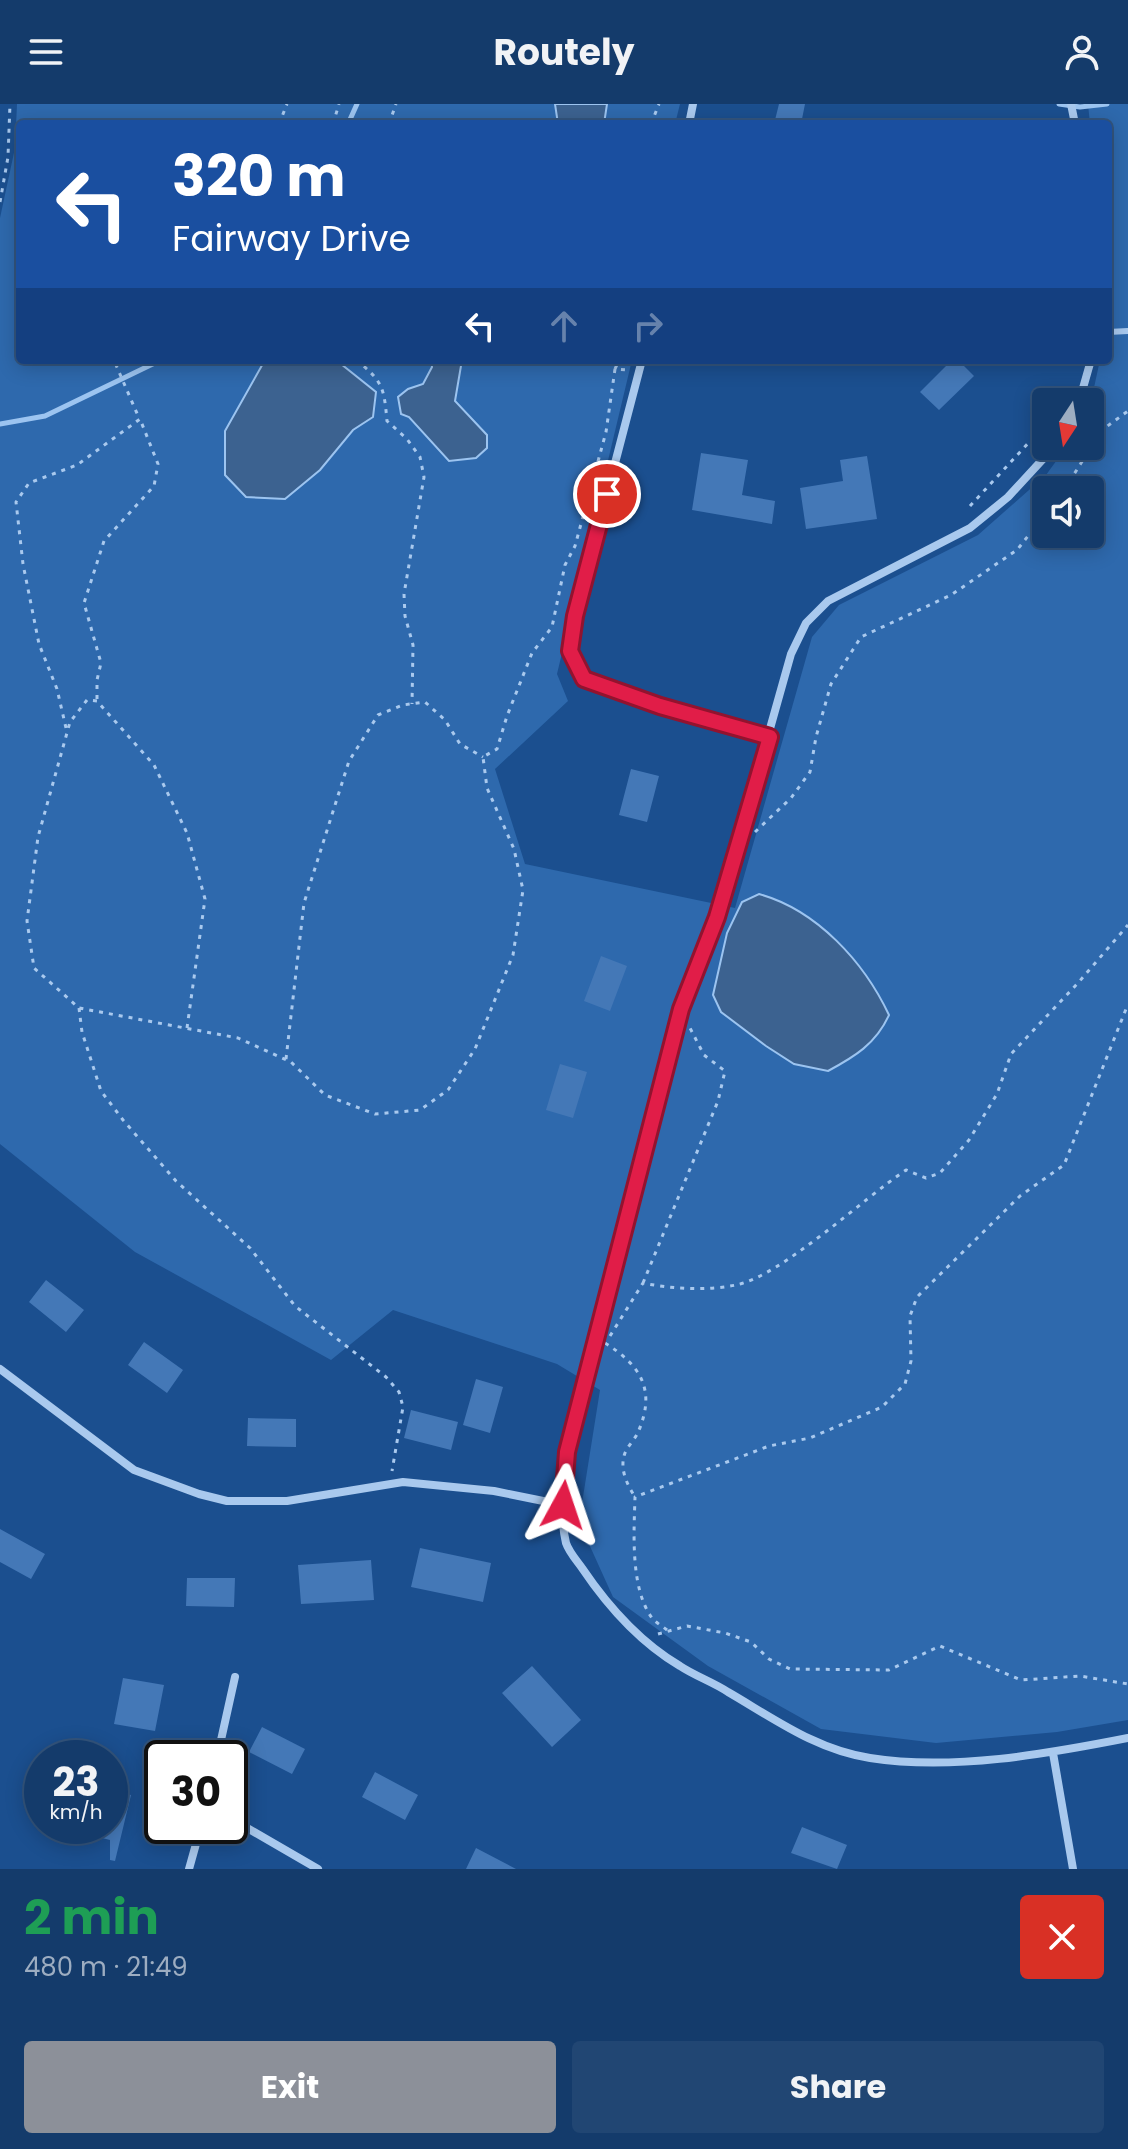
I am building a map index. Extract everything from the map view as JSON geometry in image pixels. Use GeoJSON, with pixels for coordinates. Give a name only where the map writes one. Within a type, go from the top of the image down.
{"type":"FeatureCollection","features":[{"type":"Feature","properties":{"kind":"street"},"geometry":{"type":"LineString","coordinates":[[641,364],[575,616],[570,651],[584,679],[660,706],[770,737]]}},
{"type":"Feature","properties":{"kind":"street"},"geometry":{"type":"LineString","coordinates":[[1083,388],[1090,364]]}},
{"type":"Feature","properties":{"kind":"street"},"geometry":{"type":"LineString","coordinates":[[1042,460],[1008,497],[970,528],[828,601],[808,620],[791,654],[717,917],[681,1009],[567,1452],[563,1505],[567,1546],[595,1587],[627,1623],[678,1665],[774,1722],[823,1745],[869,1758],[929,1762],[1053,1753],[1128,1738]]}},
{"type":"Feature","properties":{"kind":"street"},"geometry":{"type":"LineString","coordinates":[[0,1369],[134,1470],[227,1501],[259,1502],[329,1496],[389,1485],[431,1483],[563,1505]]}},
{"type":"Feature","properties":{"kind":"street"},"geometry":{"type":"LineString","coordinates":[[221,1740],[235,1677]]}},
{"type":"Feature","properties":{"kind":"street"},"geometry":{"type":"LineString","coordinates":[[1053,1753],[1073,1869]]}},
{"type":"Feature","properties":{"kind":"street"},"geometry":{"type":"LineString","coordinates":[[248,1828],[318,1869]]}},
{"type":"Feature","properties":{"kind":"street"},"geometry":{"type":"LineString","coordinates":[[189,1869],[196,1844]]}},
{"type":"Feature","properties":{"kind":"path"},"geometry":{"type":"LineString","coordinates":[[0,202],[8,157],[10,104]]}},
{"type":"Feature","properties":{"kind":"path"},"geometry":{"type":"LineString","coordinates":[[118,364],[158,464],[154,486],[104,541],[84,603],[101,663],[97,701],[154,765],[187,833],[205,899],[187,1028]]}},
{"type":"Feature","properties":{"kind":"path"},"geometry":{"type":"LineString","coordinates":[[361,364],[376,375],[384,389],[387,421],[407,439],[420,457],[424,477],[404,594],[405,616],[413,645],[412,704]]}},
{"type":"Feature","properties":{"kind":"path"},"geometry":{"type":"LineString","coordinates":[[483,757],[497,749],[532,653],[552,627],[565,565],[575,546],[606,432],[617,364]]}},
{"type":"Feature","properties":{"kind":"path"},"geometry":{"type":"LineString","coordinates":[[615,369],[639,372]]}},
{"type":"Feature","properties":{"kind":"path"},"geometry":{"type":"LineString","coordinates":[[1104,429],[1128,411]]}},
{"type":"Feature","properties":{"kind":"path"},"geometry":{"type":"LineString","coordinates":[[67,732],[57,689],[39,644],[23,564],[16,502],[29,483],[77,465],[140,419]]}},
{"type":"Feature","properties":{"kind":"path"},"geometry":{"type":"LineString","coordinates":[[970,506],[1032,439]]}},
{"type":"Feature","properties":{"kind":"path"},"geometry":{"type":"LineString","coordinates":[[737,848],[791,798],[810,772],[831,684],[861,637],[965,586],[1017,550],[1032,531]]}},
{"type":"Feature","properties":{"kind":"path"},"geometry":{"type":"LineString","coordinates":[[97,701],[87,700],[70,722],[38,837],[27,921],[34,968],[79,1008],[238,1038],[286,1059],[325,1095],[375,1114],[420,1110],[448,1090],[475,1049],[513,955],[523,890],[514,849],[487,788],[483,757]]}},
{"type":"Feature","properties":{"kind":"path"},"geometry":{"type":"LineString","coordinates":[[286,1059],[304,903],[349,761],[378,715],[425,702],[445,720],[460,744],[483,757]]}},
{"type":"Feature","properties":{"kind":"path"},"geometry":{"type":"LineString","coordinates":[[643,1283],[663,1287],[737,1285],[758,1277],[810,1243],[906,1170],[926,1178],[940,1173],[969,1140],[997,1094],[1011,1054],[1128,925]]}},
{"type":"Feature","properties":{"kind":"path"},"geometry":{"type":"LineString","coordinates":[[635,1497],[769,1446],[810,1438],[882,1407],[905,1384],[911,1361],[910,1316],[917,1297],[1020,1196],[1064,1165],[1128,1004]]}},
{"type":"Feature","properties":{"kind":"path"},"geometry":{"type":"LineString","coordinates":[[79,1008],[82,1032],[101,1091],[123,1120],[176,1181],[250,1248],[295,1306],[386,1377],[399,1392],[403,1407],[389,1485]]}},
{"type":"Feature","properties":{"kind":"path"},"geometry":{"type":"LineString","coordinates":[[606,1343],[643,1283],[718,1101],[725,1071],[704,1055],[681,1009]]}},
{"type":"Feature","properties":{"kind":"path"},"geometry":{"type":"LineString","coordinates":[[597,1337],[625,1355],[641,1375],[648,1402],[639,1432],[624,1457],[626,1482],[635,1497],[634,1542],[639,1587],[652,1618],[667,1630]]}},
{"type":"Feature","properties":{"kind":"path"},"geometry":{"type":"LineString","coordinates":[[647,1640],[667,1630],[687,1626],[725,1633],[751,1642],[769,1659],[790,1669],[889,1670],[940,1646],[1021,1680],[1080,1676],[1128,1684]]}},
{"type":"Feature","properties":{"kind":"shaded area"},"geometry":{"type":"Polygon","coordinates":[[[17,104],[680,104],[676,120],[16,120],[17,104]]]}},
{"type":"Feature","properties":{"kind":"shaded area"},"geometry":{"type":"Polygon","coordinates":[[[555,104],[607,104],[605,120],[557,120],[555,104]]]}},
{"type":"Feature","properties":{"kind":"shaded area"},"geometry":{"type":"Polygon","coordinates":[[[1088,104],[1128,104],[1128,1720],[1057,1732],[936,1743],[821,1729],[708,1666],[613,1597],[579,1522],[600,1390],[557,1364],[393,1310],[331,1360],[135,1252],[0,1144],[0,218],[15,148],[16,126],[16,364],[631,364],[557,674],[568,701],[495,769],[525,864],[735,908],[812,637],[839,605],[978,535],[1032,487],[1032,548],[1104,548],[1104,476],[1045,476],[1057,460],[1104,460],[1104,388],[1094,388],[1099,364],[1112,364],[1112,120],[1090,120],[1088,104]]]}},
{"type":"Feature","properties":{"kind":"shaded area"},"geometry":{"type":"Polygon","coordinates":[[[263,364],[341,364],[376,392],[373,417],[353,430],[320,470],[285,499],[246,497],[225,475],[225,431],[263,364]]]}},
{"type":"Feature","properties":{"kind":"shaded area"},"geometry":{"type":"Polygon","coordinates":[[[432,364],[461,364],[455,401],[487,435],[487,448],[476,458],[449,461],[409,417],[401,414],[398,397],[408,389],[423,384],[432,364]]]}},
{"type":"Feature","properties":{"kind":"shaded area"},"geometry":{"type":"Polygon","coordinates":[[[759,894],[800,912],[819,925],[866,976],[889,1015],[871,1042],[828,1071],[794,1064],[766,1046],[721,1012],[713,995],[727,933],[742,902],[759,894]]]}},
{"type":"Feature","properties":{"kind":"building"},"geometry":{"type":"Polygon","coordinates":[[[779,104],[805,104],[802,120],[775,120],[779,104]]]}},
{"type":"Feature","properties":{"kind":"building"},"geometry":{"type":"Polygon","coordinates":[[[948,364],[962,364],[974,376],[939,410],[920,392],[948,364]]]}},
{"type":"Feature","properties":{"kind":"building"},"geometry":{"type":"Polygon","coordinates":[[[701,453],[748,460],[742,495],[775,501],[772,524],[692,510],[701,453]]]}},
{"type":"Feature","properties":{"kind":"building"},"geometry":{"type":"Polygon","coordinates":[[[867,456],[877,519],[806,529],[800,488],[843,481],[840,460],[867,456]]]}},
{"type":"Feature","properties":{"kind":"building"},"geometry":{"type":"Polygon","coordinates":[[[631,769],[659,776],[647,822],[619,815],[631,769]]]}},
{"type":"Feature","properties":{"kind":"building"},"geometry":{"type":"Polygon","coordinates":[[[601,956],[627,966],[610,1011],[584,1001],[601,956]]]}},
{"type":"Feature","properties":{"kind":"building"},"geometry":{"type":"Polygon","coordinates":[[[560,1064],[587,1072],[573,1118],[546,1110],[560,1064]]]}},
{"type":"Feature","properties":{"kind":"building"},"geometry":{"type":"Polygon","coordinates":[[[46,1280],[84,1310],[66,1332],[29,1302],[46,1280]]]}},
{"type":"Feature","properties":{"kind":"building"},"geometry":{"type":"Polygon","coordinates":[[[144,1342],[183,1370],[167,1393],[128,1365],[144,1342]]]}},
{"type":"Feature","properties":{"kind":"building"},"geometry":{"type":"Polygon","coordinates":[[[476,1379],[503,1387],[490,1433],[463,1425],[476,1379]]]}},
{"type":"Feature","properties":{"kind":"building"},"geometry":{"type":"Polygon","coordinates":[[[411,1410],[458,1422],[451,1450],[404,1438],[411,1410]]]}},
{"type":"Feature","properties":{"kind":"building"},"geometry":{"type":"Polygon","coordinates":[[[248,1418],[296,1419],[296,1447],[247,1446],[248,1418]]]}},
{"type":"Feature","properties":{"kind":"building"},"geometry":{"type":"Polygon","coordinates":[[[0,1529],[45,1554],[31,1579],[0,1562],[0,1529]]]}},
{"type":"Feature","properties":{"kind":"building"},"geometry":{"type":"Polygon","coordinates":[[[420,1548],[491,1563],[483,1602],[411,1587],[420,1548]]]}},
{"type":"Feature","properties":{"kind":"building"},"geometry":{"type":"Polygon","coordinates":[[[371,1560],[374,1600],[301,1604],[298,1565],[371,1560]]]}},
{"type":"Feature","properties":{"kind":"building"},"geometry":{"type":"Polygon","coordinates":[[[187,1578],[235,1578],[234,1607],[186,1606],[187,1578]]]}},
{"type":"Feature","properties":{"kind":"building"},"geometry":{"type":"Polygon","coordinates":[[[532,1666],[581,1720],[552,1747],[502,1693],[532,1666]]]}},
{"type":"Feature","properties":{"kind":"building"},"geometry":{"type":"Polygon","coordinates":[[[123,1678],[164,1685],[155,1731],[114,1724],[123,1678]]]}},
{"type":"Feature","properties":{"kind":"building"},"geometry":{"type":"Polygon","coordinates":[[[262,1727],[305,1749],[292,1774],[249,1752],[262,1727]]]}},
{"type":"Feature","properties":{"kind":"building"},"geometry":{"type":"Polygon","coordinates":[[[375,1772],[418,1795],[405,1820],[362,1797],[375,1772]]]}},
{"type":"Feature","properties":{"kind":"building"},"geometry":{"type":"Polygon","coordinates":[[[802,1827],[847,1845],[837,1869],[791,1853],[802,1827]]]}},
{"type":"Feature","properties":{"kind":"building"},"geometry":{"type":"Polygon","coordinates":[[[110,1844],[119,1844],[115,1861],[110,1860],[110,1844]]]}},
{"type":"Feature","properties":{"kind":"building"},"geometry":{"type":"Polygon","coordinates":[[[476,1848],[516,1869],[466,1869],[476,1848]]]}},
{"type":"Feature","properties":{"kind":"waterway"},"geometry":{"type":"LineString","coordinates":[[350,120],[357,104]]}},
{"type":"Feature","properties":{"kind":"waterway"},"geometry":{"type":"LineString","coordinates":[[1059,104],[1080,107],[1107,104]]}},
{"type":"Feature","properties":{"kind":"waterway"},"geometry":{"type":"LineString","coordinates":[[0,424],[45,416],[153,364]]}},
{"type":"Feature","properties":{"kind":"route"},"geometry":{"type":"LineString","coordinates":[[563,1505],[567,1452],[681,1009],[717,917],[770,737],[660,706],[584,679],[570,651],[575,616],[607,494]]}}]}
